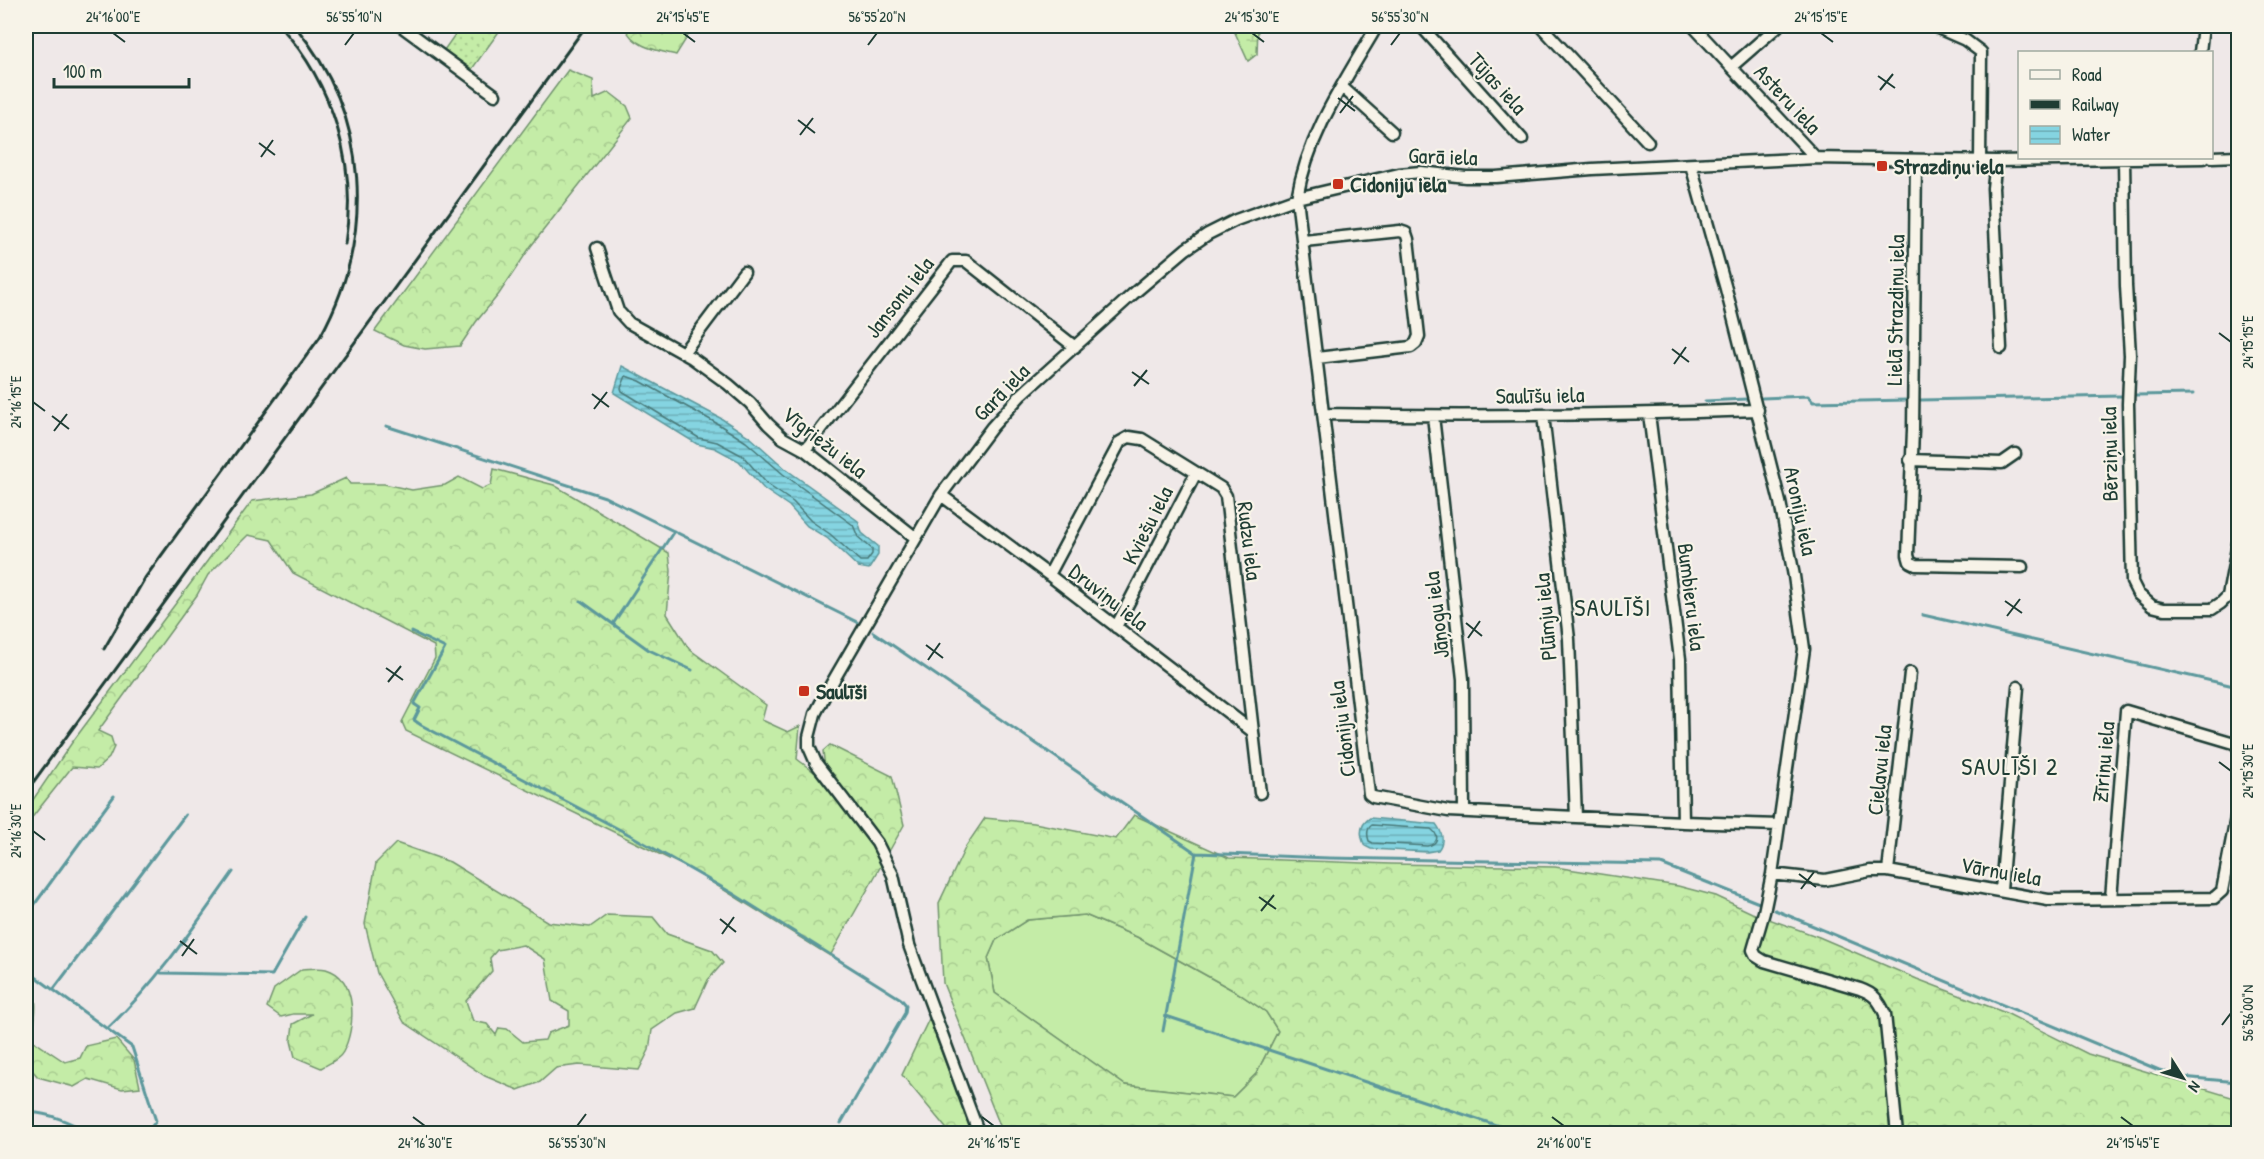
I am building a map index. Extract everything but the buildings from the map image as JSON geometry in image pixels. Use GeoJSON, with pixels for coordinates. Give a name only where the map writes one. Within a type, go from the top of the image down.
{"type":"FeatureCollection","features":[{"type":"Feature","properties":{"kind":"street"},"geometry":{"type":"LineString","coordinates":[[401,26],[495,95]]}},
{"type":"Feature","properties":{"kind":"street","name":"Cidoniju iela"},"geometry":{"type":"LineString","coordinates":[[1377,26],[1317,129],[1300,181],[1297,198],[1369,794],[1373,797],[1448,811],[1779,825]]}},
{"type":"Feature","properties":{"kind":"street","name":"Tūjas iela"},"geometry":{"type":"LineString","coordinates":[[1421,26],[1522,139]]}},
{"type":"Feature","properties":{"kind":"street"},"geometry":{"type":"LineString","coordinates":[[1541,26],[1648,142]]}},
{"type":"Feature","properties":{"kind":"street","name":"Asteru iela"},"geometry":{"type":"LineString","coordinates":[[1693,26],[1816,158]]}},
{"type":"Feature","properties":{"kind":"street","name":"Asteru iela"},"geometry":{"type":"LineString","coordinates":[[1731,67],[1778,26]]}},
{"type":"Feature","properties":{"kind":"street"},"geometry":{"type":"LineString","coordinates":[[1933,26],[1965,40],[1981,52],[1980,161]]}},
{"type":"Feature","properties":{"kind":"street"},"geometry":{"type":"LineString","coordinates":[[2200,51],[2203,26]]}},
{"type":"Feature","properties":{"kind":"street"},"geometry":{"type":"LineString","coordinates":[[1342,87],[1392,132]]}},
{"type":"Feature","properties":{"kind":"street"},"geometry":{"type":"LineString","coordinates":[[2213,157],[2238,156]]}},
{"type":"Feature","properties":{"kind":"street","name":"Garā iela"},"geometry":{"type":"LineString","coordinates":[[979,1134],[909,945],[892,875],[877,843],[816,763],[809,747],[809,737],[815,714],[941,495],[966,458],[1021,395],[1133,294],[1186,249],[1208,234],[1236,220],[1297,198],[1399,174],[1421,172],[1466,177],[1496,177],[1592,169],[1816,158],[1980,161],[2124,159]]}},
{"type":"Feature","properties":{"kind":"street","name":"Bērziņu iela"},"geometry":{"type":"LineString","coordinates":[[2124,159],[2126,286],[2130,356],[2128,404],[2132,582],[2138,594],[2152,606],[2164,609],[2212,609],[2228,596],[2238,543]]}},
{"type":"Feature","properties":{"kind":"street","name":"Lielā Strazdiņu iela"},"geometry":{"type":"LineString","coordinates":[[1916,160],[1913,430],[1908,555],[1910,562],[1916,565],[2022,567]]}},
{"type":"Feature","properties":{"kind":"street"},"geometry":{"type":"LineString","coordinates":[[1996,161],[1993,188],[2001,348]]}},
{"type":"Feature","properties":{"kind":"street","name":"Aroniju iela"},"geometry":{"type":"LineString","coordinates":[[1691,165],[1758,410],[1788,544],[1804,648],[1772,873],[1753,950],[1756,956],[1764,961],[1872,993],[1879,1001],[1885,1014],[1897,1134]]}},
{"type":"Feature","properties":{"kind":"street"},"geometry":{"type":"LineString","coordinates":[[1304,241],[1400,231],[1406,233],[1419,336],[1412,347],[1317,358]]}},
{"type":"Feature","properties":{"kind":"street","name":"Vīgriežu iela"},"geometry":{"type":"LineString","coordinates":[[597,248],[618,310],[629,323],[683,353],[728,384],[750,403],[783,438],[805,450],[916,538]]}},
{"type":"Feature","properties":{"kind":"street","name":"Jansonu iela"},"geometry":{"type":"LineString","coordinates":[[805,450],[952,261],[966,261],[1075,347]]}},
{"type":"Feature","properties":{"kind":"street"},"geometry":{"type":"LineString","coordinates":[[683,353],[744,272]]}},
{"type":"Feature","properties":{"kind":"street","name":"Saulīšu iela"},"geometry":{"type":"LineString","coordinates":[[1323,414],[1542,415],[1758,410]]}},
{"type":"Feature","properties":{"kind":"street","name":"Bumbieru iela"},"geometry":{"type":"LineString","coordinates":[[1649,414],[1680,659],[1683,822]]}},
{"type":"Feature","properties":{"kind":"street","name":"Plūmju iela"},"geometry":{"type":"LineString","coordinates":[[1542,415],[1569,639],[1576,817]]}},
{"type":"Feature","properties":{"kind":"street","name":"Jāņogu iela"},"geometry":{"type":"LineString","coordinates":[[1433,416],[1463,679],[1464,811]]}},
{"type":"Feature","properties":{"kind":"street","name":"Rudzu iela"},"geometry":{"type":"LineString","coordinates":[[1049,575],[1120,442],[1129,437],[1142,439],[1221,488],[1226,496],[1260,793]]}},
{"type":"Feature","properties":{"kind":"street"},"geometry":{"type":"LineString","coordinates":[[1910,460],[2002,463],[2015,454]]}},
{"type":"Feature","properties":{"kind":"street","name":"Kviešu iela"},"geometry":{"type":"LineString","coordinates":[[1116,627],[1196,473]]}},
{"type":"Feature","properties":{"kind":"street","name":"Druviņu iela"},"geometry":{"type":"LineString","coordinates":[[941,495],[1252,731]]}},
{"type":"Feature","properties":{"kind":"street","name":"Cielavu iela"},"geometry":{"type":"LineString","coordinates":[[1888,871],[1910,673]]}},
{"type":"Feature","properties":{"kind":"street"},"geometry":{"type":"LineString","coordinates":[[2001,891],[2018,687]]}},
{"type":"Feature","properties":{"kind":"street","name":"Zīriņu iela"},"geometry":{"type":"LineString","coordinates":[[2111,899],[2126,711],[2145,714],[2234,743],[2238,747]]}},
{"type":"Feature","properties":{"kind":"street","name":"Vārnu iela"},"geometry":{"type":"LineString","coordinates":[[1772,873],[1825,880],[1870,871],[1888,871],[2048,900],[2214,898],[2222,891],[2238,807]]}},
{"type":"Feature","properties":{"kind":"green space"},"geometry":{"type":"Polygon","coordinates":[[[461,26],[503,26],[472,69],[444,50],[461,26]]]}},
{"type":"Feature","properties":{"kind":"green space"},"geometry":{"type":"Polygon","coordinates":[[[624,26],[694,26],[676,55],[639,43],[633,39],[624,26]]]}},
{"type":"Feature","properties":{"kind":"green space"},"geometry":{"type":"Polygon","coordinates":[[[1232,26],[1258,26],[1257,54],[1248,61],[1232,26]]]}},
{"type":"Feature","properties":{"kind":"green space"},"geometry":{"type":"Polygon","coordinates":[[[568,70],[593,80],[594,99],[609,92],[627,106],[632,118],[531,246],[460,346],[425,349],[404,345],[375,331],[568,70]]]}},
{"type":"Feature","properties":{"kind":"green space"},"geometry":{"type":"Polygon","coordinates":[[[494,469],[554,485],[669,553],[671,571],[667,614],[689,649],[766,705],[762,720],[788,732],[800,726],[797,759],[814,772],[825,768],[823,751],[830,745],[892,776],[904,825],[830,956],[692,870],[406,731],[402,722],[435,658],[434,646],[293,573],[271,540],[248,535],[208,575],[197,595],[98,731],[111,737],[114,747],[109,758],[97,769],[72,767],[26,825],[26,810],[71,744],[252,501],[311,494],[346,478],[350,484],[384,484],[412,490],[445,485],[459,477],[482,489],[491,485],[494,469]]]}},
{"type":"Feature","properties":{"kind":"green space"},"geometry":{"type":"Polygon","coordinates":[[[1134,815],[1229,858],[1555,867],[1678,886],[1716,896],[1752,913],[1819,937],[1917,979],[2006,1013],[2088,1054],[2238,1099],[2238,1133],[1003,1133],[943,983],[939,903],[966,846],[985,818],[1034,823],[1116,839],[1134,815]],[[1085,915],[1027,920],[996,940],[988,958],[995,993],[1125,1085],[1233,1097],[1256,1074],[1278,1031],[1266,1012],[1238,993],[1137,937],[1085,915]]]}},
{"type":"Feature","properties":{"kind":"green space"},"geometry":{"type":"Polygon","coordinates":[[[396,843],[450,862],[548,922],[590,927],[607,915],[653,917],[667,934],[712,950],[723,963],[708,980],[695,1008],[677,1013],[652,1030],[649,1050],[639,1070],[579,1065],[556,1068],[540,1082],[518,1090],[485,1076],[404,1022],[377,973],[365,924],[376,863],[396,843]],[[523,945],[497,950],[490,958],[492,971],[466,1001],[473,1021],[487,1024],[496,1035],[499,1028],[507,1029],[523,1042],[545,1040],[548,1033],[569,1025],[569,1011],[552,1001],[545,959],[523,945]]]}},
{"type":"Feature","properties":{"kind":"green space"},"geometry":{"type":"Polygon","coordinates":[[[1085,915],[1137,937],[1238,993],[1266,1012],[1278,1031],[1256,1074],[1233,1097],[1125,1085],[995,993],[988,958],[996,940],[1027,920],[1085,915]]]}},
{"type":"Feature","properties":{"kind":"green space"},"geometry":{"type":"Polygon","coordinates":[[[323,968],[336,974],[344,982],[349,993],[352,1018],[347,1042],[343,1052],[336,1060],[321,1068],[295,1057],[291,1041],[293,1024],[312,1014],[293,1014],[281,1017],[267,1007],[274,989],[302,969],[323,968]]]}},
{"type":"Feature","properties":{"kind":"green space"},"geometry":{"type":"Polygon","coordinates":[[[26,982],[34,995],[35,1002],[32,1040],[65,1062],[80,1058],[86,1046],[116,1039],[134,1060],[140,1087],[122,1089],[88,1079],[74,1087],[38,1077],[26,1063],[26,982]]]}},
{"type":"Feature","properties":{"kind":"green space"},"geometry":{"type":"Polygon","coordinates":[[[929,1019],[972,1133],[950,1133],[902,1075],[929,1019]]]}},
{"type":"Feature","properties":{"kind":"water"},"geometry":{"type":"Polygon","coordinates":[[[622,366],[722,419],[750,437],[787,470],[858,521],[862,533],[878,546],[878,555],[869,569],[858,567],[827,538],[807,526],[789,506],[764,489],[739,461],[715,448],[697,444],[614,393],[622,366]]]}},
{"type":"Feature","properties":{"kind":"water"},"geometry":{"type":"Polygon","coordinates":[[[1370,818],[1436,824],[1442,834],[1442,843],[1438,850],[1427,852],[1371,849],[1365,846],[1361,835],[1362,827],[1370,818]]]}},
{"type":"Feature","properties":{"kind":"waterway"},"geometry":{"type":"LineString","coordinates":[[2136,395],[2193,394]]}},
{"type":"Feature","properties":{"kind":"waterway"},"geometry":{"type":"LineString","coordinates":[[1762,398],[1808,396],[1813,402],[1908,400]]}},
{"type":"Feature","properties":{"kind":"waterway"},"geometry":{"type":"LineString","coordinates":[[1920,400],[2121,396]]}},
{"type":"Feature","properties":{"kind":"waterway"},"geometry":{"type":"LineString","coordinates":[[1705,401],[1747,399]]}},
{"type":"Feature","properties":{"kind":"waterway"},"geometry":{"type":"LineString","coordinates":[[386,426],[605,497],[857,622]]}},
{"type":"Feature","properties":{"kind":"waterway"},"geometry":{"type":"LineString","coordinates":[[613,624],[674,531]]}},
{"type":"Feature","properties":{"kind":"waterway"},"geometry":{"type":"LineString","coordinates":[[581,601],[649,650],[692,670]]}},
{"type":"Feature","properties":{"kind":"waterway"},"geometry":{"type":"LineString","coordinates":[[1923,615],[2238,687]]}},
{"type":"Feature","properties":{"kind":"waterway"},"geometry":{"type":"LineString","coordinates":[[412,632],[445,648],[414,704],[420,708],[414,720],[630,835],[732,893],[901,999],[906,1005],[905,1013],[841,1123]]}},
{"type":"Feature","properties":{"kind":"waterway"},"geometry":{"type":"LineString","coordinates":[[873,632],[1196,853],[1329,858],[1661,864],[1759,903]]}},
{"type":"Feature","properties":{"kind":"waterway"},"geometry":{"type":"LineString","coordinates":[[26,916],[114,796]]}},
{"type":"Feature","properties":{"kind":"waterway"},"geometry":{"type":"LineString","coordinates":[[53,990],[185,815]]}},
{"type":"Feature","properties":{"kind":"waterway"},"geometry":{"type":"LineString","coordinates":[[1163,1031],[1196,853]]}},
{"type":"Feature","properties":{"kind":"waterway"},"geometry":{"type":"LineString","coordinates":[[108,1028],[159,973],[233,872]]}},
{"type":"Feature","properties":{"kind":"waterway"},"geometry":{"type":"LineString","coordinates":[[1775,910],[2159,1070],[2182,1077],[2238,1082]]}},
{"type":"Feature","properties":{"kind":"waterway"},"geometry":{"type":"LineString","coordinates":[[161,973],[272,975],[305,917]]}},
{"type":"Feature","properties":{"kind":"waterway"},"geometry":{"type":"LineString","coordinates":[[26,970],[132,1047],[156,1121],[146,1134]]}},
{"type":"Feature","properties":{"kind":"waterway"},"geometry":{"type":"LineString","coordinates":[[1166,1016],[1517,1132]]}},
{"type":"Feature","properties":{"kind":"waterway"},"geometry":{"type":"LineString","coordinates":[[26,1113],[52,1116],[93,1134]]}},
{"type":"Feature","properties":{"kind":"railway"},"geometry":{"type":"LineString","coordinates":[[280,26],[299,49],[314,74],[337,128],[348,185],[345,244]]}},
{"type":"Feature","properties":{"kind":"railway"},"geometry":{"type":"LineString","coordinates":[[104,649],[145,578],[320,337],[338,298],[350,258],[356,218],[357,177],[351,137],[338,98],[320,61],[295,26]]}},
{"type":"Feature","properties":{"kind":"railway"},"geometry":{"type":"LineString","coordinates":[[26,792],[586,26]]}},
{"type":"Feature","properties":{"kind":"place","name":"Strazdiņu iela"},"geometry":{"type":"Point","coordinates":[1882,166]}},
{"type":"Feature","properties":{"kind":"place","name":"Cidoniju iela"},"geometry":{"type":"Point","coordinates":[1338,184]}},
{"type":"Feature","properties":{"kind":"place","name":"Saulīši"},"geometry":{"type":"Point","coordinates":[804,691]}},
{"type":"Feature","properties":{"kind":"district","name":"SAULĪŠI"},"geometry":{"type":"Point","coordinates":[1613,607]}},
{"type":"Feature","properties":{"kind":"district","name":"SAULĪŠI 2"},"geometry":{"type":"Point","coordinates":[2010,766]}}]}
